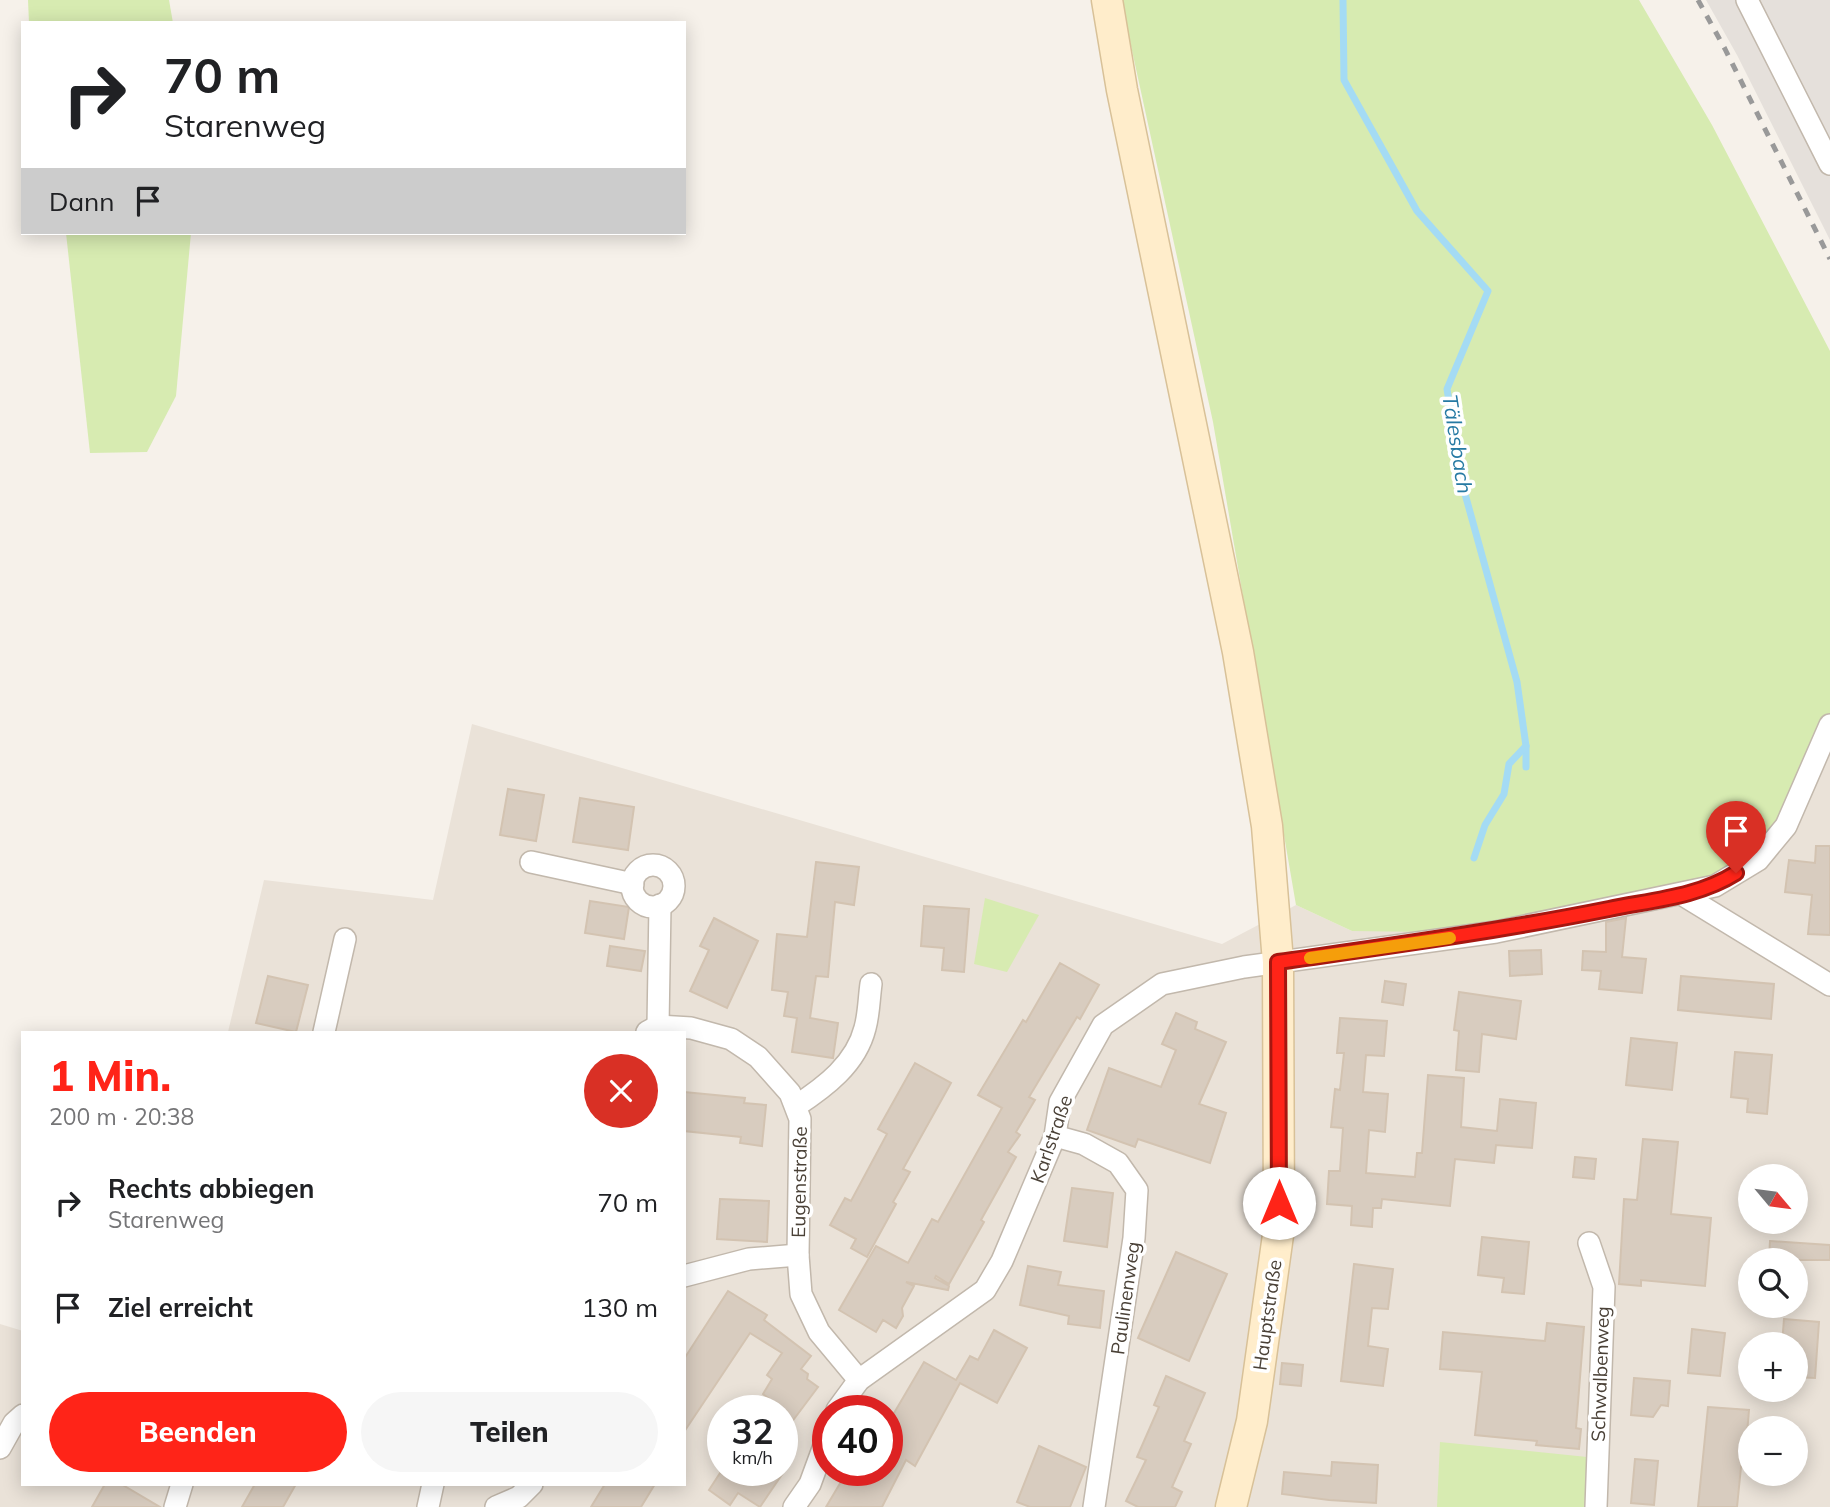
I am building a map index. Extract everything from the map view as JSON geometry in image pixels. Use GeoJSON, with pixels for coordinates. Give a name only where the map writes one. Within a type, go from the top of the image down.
{"type":"FeatureCollection","features":[{"type":"Feature","properties":{"kind":"street","name":"Hauptstraße"},"geometry":{"type":"LineString","coordinates":[[1107,0],[1122,90],[1238,652],[1267,826],[1278,962],[1279,1228],[1252,1421],[1231,1507]]}},
{"type":"Feature","properties":{"kind":"street"},"geometry":{"type":"LineString","coordinates":[[1747,0],[1830,164]]}},
{"type":"Feature","properties":{"kind":"street","name":"Karlstraße"},"geometry":{"type":"LineString","coordinates":[[848,1395],[859,1380],[985,1290],[1002,1261],[1055,1136],[1060,1102],[1103,1025],[1162,984],[1278,962],[1496,932],[1715,887],[1758,860],[1786,827],[1830,725]]}},
{"type":"Feature","properties":{"kind":"street"},"geometry":{"type":"LineString","coordinates":[[531,862],[633,884]]}},
{"type":"Feature","properties":{"kind":"street"},"geometry":{"type":"LineString","coordinates":[[650,865],[657,865],[669,871],[674,890],[671,897],[654,906],[641,902],[636,897],[633,884],[638,872],[650,865]]}},
{"type":"Feature","properties":{"kind":"street"},"geometry":{"type":"LineString","coordinates":[[1683,895],[1830,985]]}},
{"type":"Feature","properties":{"kind":"street"},"geometry":{"type":"LineString","coordinates":[[652,1029],[660,905]]}},
{"type":"Feature","properties":{"kind":"street"},"geometry":{"type":"LineString","coordinates":[[324,1031],[345,939]]}},
{"type":"Feature","properties":{"kind":"street"},"geometry":{"type":"LineString","coordinates":[[796,1106],[829,1083],[854,1053],[865,1029],[871,984]]}},
{"type":"Feature","properties":{"kind":"street","name":"Eugenstraße"},"geometry":{"type":"LineString","coordinates":[[652,1029],[691,1028],[731,1039],[758,1057],[789,1093],[800,1119],[798,1255],[801,1294],[819,1332],[859,1380]]}},
{"type":"Feature","properties":{"kind":"street","name":"Paulinenweg"},"geometry":{"type":"LineString","coordinates":[[1055,1136],[1084,1144],[1118,1163],[1137,1190],[1134,1238],[1094,1507]]}},
{"type":"Feature","properties":{"kind":"street","name":"Schwalbenweg"},"geometry":{"type":"LineString","coordinates":[[1589,1243],[1604,1287],[1596,1507]]}},
{"type":"Feature","properties":{"kind":"street"},"geometry":{"type":"LineString","coordinates":[[686,1275],[749,1259],[798,1255]]}},
{"type":"Feature","properties":{"kind":"street"},"geometry":{"type":"LineString","coordinates":[[0,1448],[14,1423],[21,1417]]}},
{"type":"Feature","properties":{"kind":"street"},"geometry":{"type":"LineString","coordinates":[[794,1507],[812,1479]]}},
{"type":"Feature","properties":{"kind":"street"},"geometry":{"type":"LineString","coordinates":[[175,1507],[181,1486]]}},
{"type":"Feature","properties":{"kind":"street"},"geometry":{"type":"LineString","coordinates":[[496,1507],[519,1497],[530,1486]]}},
{"type":"Feature","properties":{"kind":"shaded area"},"geometry":{"type":"Polygon","coordinates":[[[1706,0],[1830,0],[1830,240],[1737,55],[1706,0]]]}},
{"type":"Feature","properties":{"kind":"shaded area"},"geometry":{"type":"Polygon","coordinates":[[[1830,719],[1830,1507],[0,1507],[0,1324],[21,1330],[21,1486],[686,1486],[686,1031],[228,1031],[264,880],[433,900],[472,724],[1222,944],[1296,905],[1352,931],[1830,719]]]}},
{"type":"Feature","properties":{"kind":"green space"},"geometry":{"type":"Polygon","coordinates":[[[28,0],[169,0],[173,21],[29,21],[28,0]]]}},
{"type":"Feature","properties":{"kind":"green space"},"geometry":{"type":"Polygon","coordinates":[[[1121,0],[1639,0],[1712,125],[1830,351],[1830,730],[1757,864],[1505,933],[1352,931],[1296,905],[1213,422],[1121,0]]]}},
{"type":"Feature","properties":{"kind":"green space"},"geometry":{"type":"Polygon","coordinates":[[[66,235],[191,235],[176,396],[147,452],[90,453],[66,235]]]}},
{"type":"Feature","properties":{"kind":"green space"},"geometry":{"type":"Polygon","coordinates":[[[985,898],[1039,915],[1007,972],[974,964],[985,898]]]}},
{"type":"Feature","properties":{"kind":"green space"},"geometry":{"type":"Polygon","coordinates":[[[1440,1442],[1597,1458],[1596,1507],[1437,1507],[1440,1442]]]}},
{"type":"Feature","properties":{"kind":"building"},"geometry":{"type":"Polygon","coordinates":[[[508,789],[544,795],[536,841],[500,835],[508,789]]]}},
{"type":"Feature","properties":{"kind":"building"},"geometry":{"type":"Polygon","coordinates":[[[580,798],[634,807],[628,850],[573,842],[580,798]]]}},
{"type":"Feature","properties":{"kind":"building"},"geometry":{"type":"Polygon","coordinates":[[[1816,846],[1830,846],[1830,935],[1808,934],[1812,895],[1785,892],[1789,860],[1815,863],[1816,846]]]}},
{"type":"Feature","properties":{"kind":"building"},"geometry":{"type":"Polygon","coordinates":[[[816,862],[859,867],[854,905],[835,902],[828,977],[816,976],[810,1018],[838,1023],[833,1058],[792,1052],[797,1018],[784,1016],[788,992],[772,990],[777,934],[807,937],[816,862]]]}},
{"type":"Feature","properties":{"kind":"building"},"geometry":{"type":"Polygon","coordinates":[[[590,901],[629,907],[624,939],[585,933],[590,901]]]}},
{"type":"Feature","properties":{"kind":"building"},"geometry":{"type":"Polygon","coordinates":[[[924,906],[969,909],[964,972],[942,970],[944,948],[921,946],[924,906]]]}},
{"type":"Feature","properties":{"kind":"building"},"geometry":{"type":"Polygon","coordinates":[[[714,918],[758,941],[727,1008],[690,991],[709,950],[700,946],[714,918]]]}},
{"type":"Feature","properties":{"kind":"building"},"geometry":{"type":"Polygon","coordinates":[[[1626,918],[1622,957],[1646,959],[1642,993],[1599,989],[1601,971],[1582,970],[1583,951],[1606,952],[1606,922],[1626,918]]]}},
{"type":"Feature","properties":{"kind":"building"},"geometry":{"type":"Polygon","coordinates":[[[610,946],[645,951],[641,971],[607,966],[610,946]]]}},
{"type":"Feature","properties":{"kind":"building"},"geometry":{"type":"Polygon","coordinates":[[[1541,950],[1542,974],[1510,976],[1509,951],[1541,950]]]}},
{"type":"Feature","properties":{"kind":"building"},"geometry":{"type":"Polygon","coordinates":[[[1060,963],[1099,985],[1029,1097],[1035,1100],[1016,1132],[1020,1135],[1008,1152],[1016,1157],[981,1220],[984,1222],[949,1284],[936,1276],[935,1278],[949,1286],[948,1290],[906,1282],[914,1286],[902,1308],[903,1316],[896,1328],[883,1320],[876,1332],[839,1310],[876,1246],[908,1263],[932,1219],[938,1222],[1002,1108],[978,1095],[1023,1020],[1026,1022],[1060,963]]]}},
{"type":"Feature","properties":{"kind":"building"},"geometry":{"type":"Polygon","coordinates":[[[268,976],[308,985],[296,1031],[256,1023],[268,976]]]}},
{"type":"Feature","properties":{"kind":"building"},"geometry":{"type":"Polygon","coordinates":[[[1681,976],[1774,984],[1771,1019],[1678,1010],[1681,976]]]}},
{"type":"Feature","properties":{"kind":"building"},"geometry":{"type":"Polygon","coordinates":[[[1385,981],[1406,984],[1403,1005],[1382,1002],[1385,981]]]}},
{"type":"Feature","properties":{"kind":"building"},"geometry":{"type":"Polygon","coordinates":[[[1459,992],[1521,1001],[1516,1039],[1482,1034],[1479,1072],[1456,1070],[1459,1031],[1454,1030],[1459,992]]]}},
{"type":"Feature","properties":{"kind":"building"},"geometry":{"type":"Polygon","coordinates":[[[1176,1013],[1197,1022],[1195,1029],[1226,1042],[1199,1104],[1226,1113],[1210,1163],[1138,1139],[1135,1147],[1087,1130],[1109,1068],[1161,1087],[1176,1050],[1162,1044],[1176,1013]]]}},
{"type":"Feature","properties":{"kind":"building"},"geometry":{"type":"Polygon","coordinates":[[[1340,1018],[1387,1021],[1384,1056],[1366,1055],[1363,1092],[1388,1094],[1385,1132],[1369,1130],[1366,1173],[1415,1177],[1417,1153],[1422,1153],[1428,1075],[1464,1078],[1461,1127],[1497,1131],[1500,1099],[1536,1103],[1532,1148],[1496,1145],[1494,1163],[1455,1159],[1450,1206],[1382,1199],[1381,1208],[1373,1208],[1372,1227],[1351,1225],[1352,1206],[1327,1204],[1329,1171],[1340,1171],[1343,1128],[1331,1127],[1335,1089],[1340,1090],[1344,1053],[1337,1053],[1340,1018]]]}},
{"type":"Feature","properties":{"kind":"building"},"geometry":{"type":"Polygon","coordinates":[[[1631,1038],[1677,1043],[1672,1090],[1626,1085],[1631,1038]]]}},
{"type":"Feature","properties":{"kind":"building"},"geometry":{"type":"Polygon","coordinates":[[[1735,1052],[1772,1055],[1767,1114],[1747,1112],[1748,1099],[1731,1097],[1735,1052]]]}},
{"type":"Feature","properties":{"kind":"building"},"geometry":{"type":"Polygon","coordinates":[[[915,1063],[951,1083],[903,1169],[910,1172],[867,1257],[851,1248],[856,1239],[830,1225],[845,1198],[851,1201],[887,1134],[878,1129],[915,1063]]]}},
{"type":"Feature","properties":{"kind":"building"},"geometry":{"type":"Polygon","coordinates":[[[686,1092],[745,1098],[744,1103],[766,1105],[762,1146],[740,1143],[741,1137],[686,1131],[686,1092]]]}},
{"type":"Feature","properties":{"kind":"building"},"geometry":{"type":"Polygon","coordinates":[[[1643,1139],[1678,1142],[1671,1214],[1711,1218],[1705,1286],[1641,1280],[1641,1286],[1619,1284],[1624,1199],[1637,1200],[1643,1139]]]}},
{"type":"Feature","properties":{"kind":"building"},"geometry":{"type":"Polygon","coordinates":[[[1575,1157],[1596,1159],[1594,1179],[1573,1177],[1575,1157]]]}},
{"type":"Feature","properties":{"kind":"building"},"geometry":{"type":"Polygon","coordinates":[[[1072,1188],[1113,1193],[1107,1247],[1064,1241],[1072,1188]]]}},
{"type":"Feature","properties":{"kind":"building"},"geometry":{"type":"Polygon","coordinates":[[[720,1199],[769,1201],[767,1242],[717,1239],[720,1199]]]}},
{"type":"Feature","properties":{"kind":"building"},"geometry":{"type":"Polygon","coordinates":[[[1482,1237],[1529,1242],[1524,1294],[1502,1292],[1504,1278],[1478,1275],[1482,1237]]]}},
{"type":"Feature","properties":{"kind":"building"},"geometry":{"type":"Polygon","coordinates":[[[1770,1241],[1830,1245],[1830,1260],[1808,1260],[1808,1248],[1770,1248],[1770,1241]]]}},
{"type":"Feature","properties":{"kind":"building"},"geometry":{"type":"Polygon","coordinates":[[[1176,1252],[1227,1274],[1189,1361],[1138,1338],[1176,1252]]]}},
{"type":"Feature","properties":{"kind":"building"},"geometry":{"type":"Polygon","coordinates":[[[1354,1264],[1393,1269],[1388,1309],[1372,1308],[1368,1346],[1388,1349],[1383,1386],[1341,1381],[1354,1264]]]}},
{"type":"Feature","properties":{"kind":"building"},"geometry":{"type":"Polygon","coordinates":[[[1028,1266],[1061,1272],[1058,1285],[1104,1291],[1100,1328],[1068,1324],[1069,1316],[1020,1305],[1028,1266]]]}},
{"type":"Feature","properties":{"kind":"building"},"geometry":{"type":"Polygon","coordinates":[[[728,1291],[767,1315],[764,1320],[811,1356],[801,1369],[808,1374],[807,1379],[818,1387],[798,1414],[798,1395],[763,1394],[772,1379],[767,1375],[782,1353],[750,1333],[686,1429],[686,1356],[728,1291]]]}},
{"type":"Feature","properties":{"kind":"building"},"geometry":{"type":"Polygon","coordinates":[[[1784,1319],[1819,1322],[1815,1378],[1808,1378],[1808,1332],[1783,1332],[1784,1319]]]}},
{"type":"Feature","properties":{"kind":"building"},"geometry":{"type":"Polygon","coordinates":[[[1547,1323],[1584,1327],[1576,1428],[1581,1429],[1579,1449],[1536,1445],[1537,1441],[1475,1435],[1482,1372],[1440,1369],[1443,1332],[1545,1341],[1547,1323]]]}},
{"type":"Feature","properties":{"kind":"building"},"geometry":{"type":"Polygon","coordinates":[[[1692,1329],[1725,1333],[1720,1376],[1688,1373],[1692,1329]]]}},
{"type":"Feature","properties":{"kind":"building"},"geometry":{"type":"Polygon","coordinates":[[[994,1330],[1027,1348],[997,1403],[960,1383],[915,1466],[906,1460],[903,1466],[903,1398],[924,1362],[956,1380],[970,1356],[978,1360],[994,1330]]]}},
{"type":"Feature","properties":{"kind":"building"},"geometry":{"type":"Polygon","coordinates":[[[1282,1363],[1303,1365],[1301,1386],[1280,1384],[1282,1363]]]}},
{"type":"Feature","properties":{"kind":"building"},"geometry":{"type":"Polygon","coordinates":[[[1166,1376],[1205,1393],[1184,1441],[1191,1444],[1172,1487],[1182,1492],[1175,1507],[1138,1507],[1126,1501],[1146,1460],[1137,1457],[1159,1407],[1154,1405],[1166,1376]]]}},
{"type":"Feature","properties":{"kind":"building"},"geometry":{"type":"Polygon","coordinates":[[[1634,1378],[1670,1381],[1668,1406],[1661,1405],[1653,1417],[1631,1415],[1634,1378]]]}},
{"type":"Feature","properties":{"kind":"building"},"geometry":{"type":"Polygon","coordinates":[[[1708,1407],[1749,1410],[1748,1416],[1738,1416],[1737,1507],[1698,1507],[1708,1407]]]}},
{"type":"Feature","properties":{"kind":"building"},"geometry":{"type":"Polygon","coordinates":[[[1039,1446],[1086,1467],[1070,1507],[1030,1507],[1017,1502],[1039,1446]]]}},
{"type":"Feature","properties":{"kind":"building"},"geometry":{"type":"Polygon","coordinates":[[[1635,1459],[1658,1461],[1654,1505],[1631,1503],[1635,1459]]]}},
{"type":"Feature","properties":{"kind":"building"},"geometry":{"type":"Polygon","coordinates":[[[1332,1462],[1378,1465],[1376,1503],[1282,1494],[1284,1472],[1331,1476],[1332,1462]]]}},
{"type":"Feature","properties":{"kind":"building"},"geometry":{"type":"Polygon","coordinates":[[[104,1486],[124,1486],[160,1507],[92,1507],[104,1486]]]}},
{"type":"Feature","properties":{"kind":"building"},"geometry":{"type":"Polygon","coordinates":[[[254,1486],[295,1486],[283,1507],[242,1507],[254,1486]]]}},
{"type":"Feature","properties":{"kind":"building"},"geometry":{"type":"Polygon","coordinates":[[[604,1486],[654,1486],[641,1507],[591,1507],[604,1486]]]}},
{"type":"Feature","properties":{"kind":"building"},"geometry":{"type":"Polygon","coordinates":[[[712,1486],[774,1486],[760,1507],[738,1493],[730,1505],[709,1490],[712,1486]]]}},
{"type":"Feature","properties":{"kind":"building"},"geometry":{"type":"Polygon","coordinates":[[[838,1486],[893,1486],[882,1507],[826,1507],[838,1486]]]}},
{"type":"Feature","properties":{"kind":"waterway","name":"Tälesbach"},"geometry":{"type":"LineString","coordinates":[[1343,0],[1344,80],[1417,211],[1488,291],[1447,389],[1462,483],[1517,682],[1526,746],[1526,767]]}},
{"type":"Feature","properties":{"kind":"waterway"},"geometry":{"type":"LineString","coordinates":[[1474,858],[1485,825],[1504,794],[1509,764],[1526,746]]}},
{"type":"Feature","properties":{"kind":"railway"},"geometry":{"type":"LineString","coordinates":[[1698,0],[1830,259]]}},
{"type":"Feature","properties":{"kind":"slow traffic"},"geometry":{"type":"LineString","coordinates":[[1310,958],[1450,938]]}},
{"type":"Feature","properties":{"kind":"route"},"geometry":{"type":"LineString","coordinates":[[1279,1203],[1278,962],[1496,932],[1683,895],[1715,887],[1736,873]]}}]}
